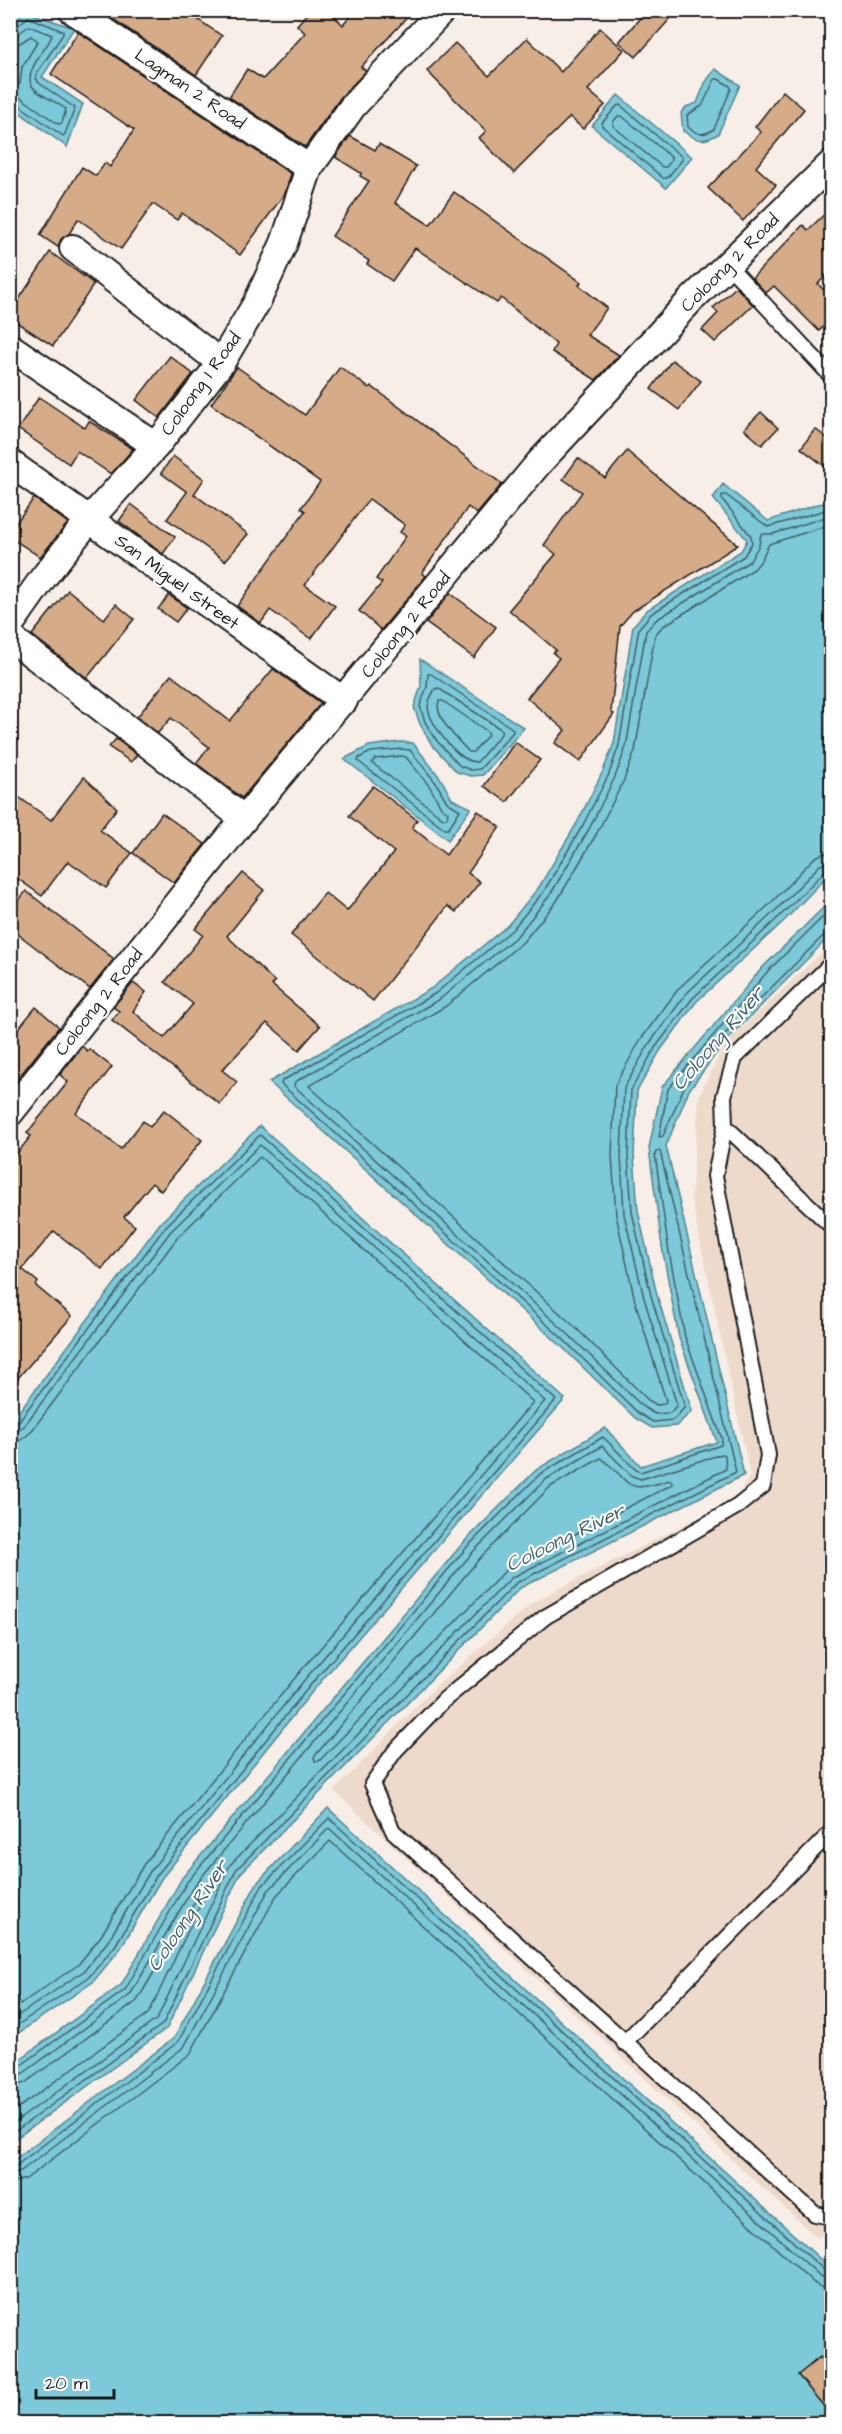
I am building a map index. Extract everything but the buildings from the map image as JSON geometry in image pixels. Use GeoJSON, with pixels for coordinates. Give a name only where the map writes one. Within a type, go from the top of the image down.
{"type":"FeatureCollection","features":[{"type":"Feature","properties":{"kind":"street","name":"Lagman 2 Road"},"geometry":{"type":"LineString","coordinates":[[72,10],[309,168]]}},
{"type":"Feature","properties":{"kind":"street","name":"Coloong 1 Road"},"geometry":{"type":"LineString","coordinates":[[10,625],[43,578],[89,520],[156,446],[221,363],[257,302],[284,243],[309,168],[353,105],[443,10]]}},
{"type":"Feature","properties":{"kind":"street","name":"Coloong 2 Road"},"geometry":{"type":"LineString","coordinates":[[10,1113],[244,819],[538,464],[690,301],[831,163]]}},
{"type":"Feature","properties":{"kind":"street"},"geometry":{"type":"LineString","coordinates":[[73,248],[221,363]]}},
{"type":"Feature","properties":{"kind":"street"},"geometry":{"type":"LineString","coordinates":[[10,347],[156,446]]}},
{"type":"Feature","properties":{"kind":"street","name":"San Miguel Street"},"geometry":{"type":"LineString","coordinates":[[10,463],[344,701]]}},
{"type":"Feature","properties":{"kind":"street"},"geometry":{"type":"LineString","coordinates":[[10,637],[244,819]]}},
{"type":"Feature","properties":{"kind":"lane"},"geometry":{"type":"LineString","coordinates":[[727,264],[831,377]]}},
{"type":"Feature","properties":{"kind":"lane"},"geometry":{"type":"LineString","coordinates":[[831,963],[735,1058],[724,1096],[725,1125],[715,1176],[768,1455],[763,1486],[738,1506],[545,1617],[444,1700],[395,1751],[372,1784],[393,1831],[815,2214],[831,2217]]}},
{"type":"Feature","properties":{"kind":"lane"},"geometry":{"type":"LineString","coordinates":[[725,1125],[831,1227]]}},
{"type":"Feature","properties":{"kind":"lane"},"geometry":{"type":"LineString","coordinates":[[624,2043],[831,1831]]}},
{"type":"Feature","properties":{"kind":"shaded area"},"geometry":{"type":"Polygon","coordinates":[[[831,944],[831,2228],[817,2238],[334,1791],[429,1693],[533,1602],[719,1507],[740,1493],[750,1475],[691,1198],[699,1096],[724,1045],[831,944]]]}},
{"type":"Feature","properties":{"kind":"water"},"geometry":{"type":"Polygon","coordinates":[[[24,11],[74,28],[42,77],[83,104],[67,147],[11,106],[11,24],[24,11]]]}},
{"type":"Feature","properties":{"kind":"water"},"geometry":{"type":"Polygon","coordinates":[[[715,69],[740,85],[718,134],[704,140],[696,139],[683,131],[681,113],[686,107],[697,103],[705,83],[715,69]]]}},
{"type":"Feature","properties":{"kind":"water"},"geometry":{"type":"Polygon","coordinates":[[[618,95],[692,157],[666,188],[592,126],[618,95]]]}},
{"type":"Feature","properties":{"kind":"water"},"geometry":{"type":"Polygon","coordinates":[[[723,484],[768,521],[818,504],[831,502],[831,872],[785,920],[696,1002],[660,1051],[637,1091],[634,1155],[638,1211],[657,1295],[692,1411],[676,1426],[652,1428],[635,1418],[559,1344],[269,1082],[432,988],[508,925],[539,887],[577,823],[614,743],[633,626],[647,610],[741,551],[747,540],[713,498],[723,484]]]}},
{"type":"Feature","properties":{"kind":"water"},"geometry":{"type":"Polygon","coordinates":[[[420,659],[524,728],[483,775],[471,776],[457,772],[432,745],[420,724],[414,707],[421,686],[420,659]]]}},
{"type":"Feature","properties":{"kind":"water"},"geometry":{"type":"Polygon","coordinates":[[[400,742],[413,743],[441,779],[452,799],[471,808],[448,840],[344,759],[369,746],[400,742]]]}},
{"type":"Feature","properties":{"kind":"water","name":"Coloong River"},"geometry":{"type":"Polygon","coordinates":[[[831,900],[831,935],[724,1043],[689,1090],[666,1146],[744,1475],[520,1588],[240,1874],[167,2028],[11,2142],[11,2066],[121,1985],[182,1878],[463,1543],[536,1470],[605,1428],[641,1466],[717,1442],[679,1338],[662,1247],[649,1148],[662,1087],[763,967],[831,900]]]}},
{"type":"Feature","properties":{"kind":"water"},"geometry":{"type":"Polygon","coordinates":[[[260,1126],[565,1399],[316,1687],[161,1879],[120,1949],[93,1982],[11,2038],[11,1422],[161,1222],[260,1126]]]}},
{"type":"Feature","properties":{"kind":"water"},"geometry":{"type":"Polygon","coordinates":[[[328,1808],[831,2269],[831,2423],[11,2424],[11,2162],[174,2038],[257,1883],[328,1808]]]}}]}
